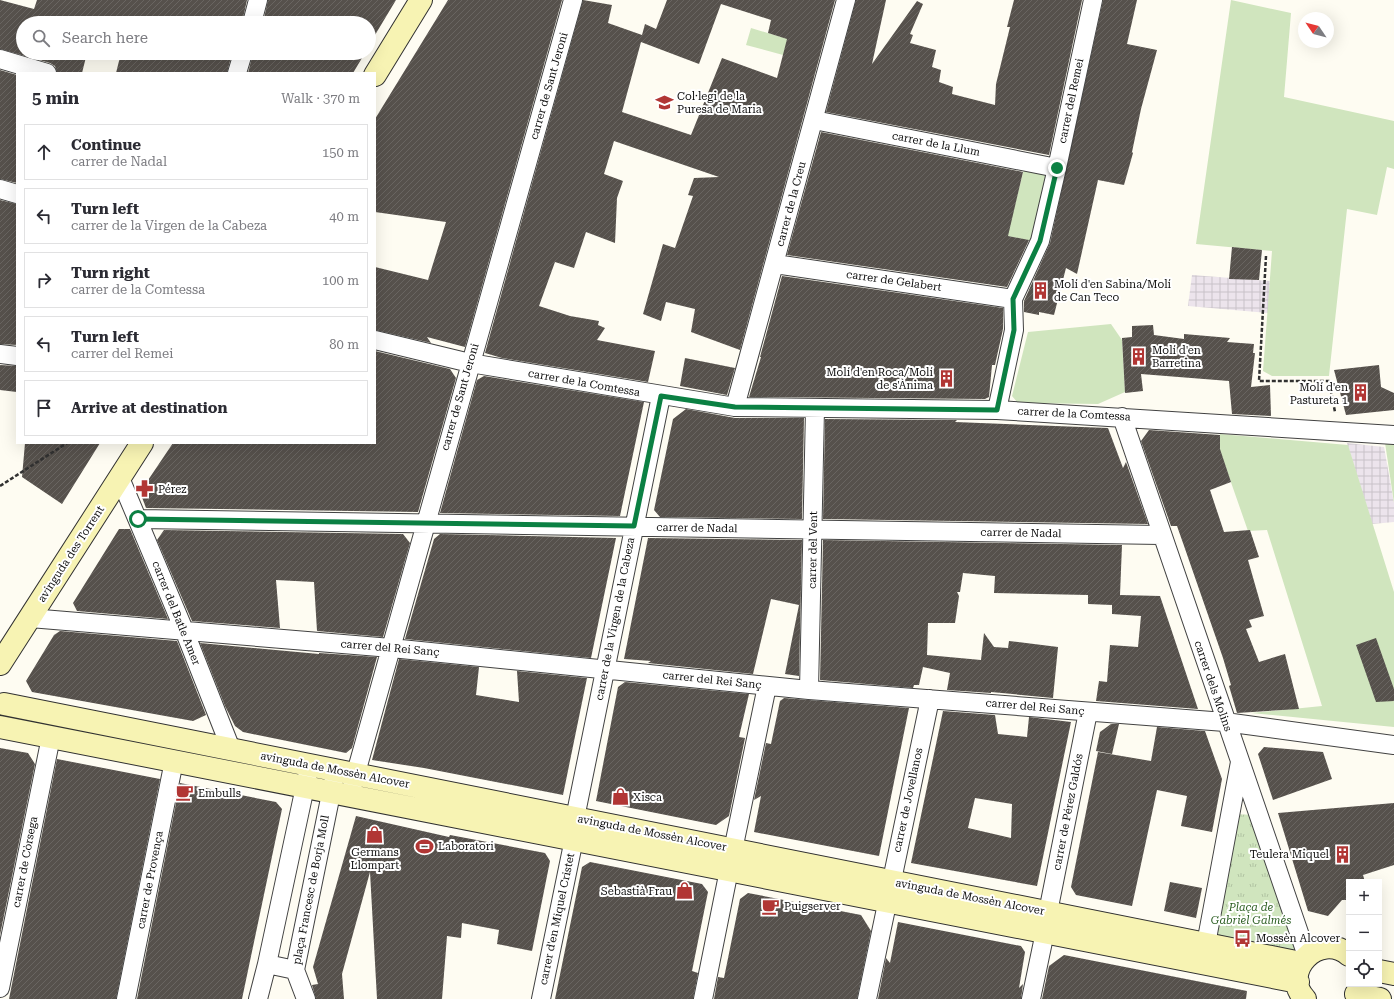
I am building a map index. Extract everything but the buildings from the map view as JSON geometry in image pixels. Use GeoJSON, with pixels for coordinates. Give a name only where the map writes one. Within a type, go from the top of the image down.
{"type":"FeatureCollection","features":[{"type":"Feature","properties":{"kind":"main road"},"geometry":{"type":"LineString","coordinates":[[376,74],[421,0]]}},
{"type":"Feature","properties":{"kind":"main road","name":"avinguda des Torrent"},"geometry":{"type":"LineString","coordinates":[[0,664],[141,444]]}},
{"type":"Feature","properties":{"kind":"main road","name":"avinguda de Mossèn Alcover"},"geometry":{"type":"LineString","coordinates":[[1,706],[231,748],[575,818],[731,860]]}},
{"type":"Feature","properties":{"kind":"main road","name":"avinguda de Mossèn Alcover"},"geometry":{"type":"LineString","coordinates":[[0,727],[574,840],[731,860],[1046,922],[1303,975]]}},
{"type":"Feature","properties":{"kind":"main road","name":"avinguda de Mossèn Alcover"},"geometry":{"type":"LineString","coordinates":[[1046,922],[1206,944],[1303,975]]}},
{"type":"Feature","properties":{"kind":"main road"},"geometry":{"type":"LineString","coordinates":[[1303,975],[1315,950],[1325,947],[1335,947],[1346,953]]}},
{"type":"Feature","properties":{"kind":"main road"},"geometry":{"type":"LineString","coordinates":[[1382,972],[1394,974]]}},
{"type":"Feature","properties":{"kind":"main road"},"geometry":{"type":"LineString","coordinates":[[1356,992],[1380,999]]}},
{"type":"Feature","properties":{"kind":"street"},"geometry":{"type":"LineString","coordinates":[[254,16],[258,0]]}},
{"type":"Feature","properties":{"kind":"street","name":"carrer de Sant Jeroni"},"geometry":{"type":"LineString","coordinates":[[345,772],[391,648],[573,0]]}},
{"type":"Feature","properties":{"kind":"street","name":"carrer de la Creu"},"geometry":{"type":"LineString","coordinates":[[735,407],[846,0]]}},
{"type":"Feature","properties":{"kind":"street","name":"carrer del Remei"},"geometry":{"type":"LineString","coordinates":[[997,410],[1014,330],[1013,299],[1040,241],[1093,0]]}},
{"type":"Feature","properties":{"kind":"street"},"geometry":{"type":"LineString","coordinates":[[0,59],[44,72]]}},
{"type":"Feature","properties":{"kind":"street"},"geometry":{"type":"LineString","coordinates":[[237,72],[241,60]]}},
{"type":"Feature","properties":{"kind":"street","name":"carrer de la Llum"},"geometry":{"type":"LineString","coordinates":[[814,120],[1057,168]]}},
{"type":"Feature","properties":{"kind":"street"},"geometry":{"type":"LineString","coordinates":[[0,188],[16,194]]}},
{"type":"Feature","properties":{"kind":"street","name":"carrer de Gelabert"},"geometry":{"type":"LineString","coordinates":[[775,264],[1013,299]]}},
{"type":"Feature","properties":{"kind":"street","name":"carrer de la Comtessa"},"geometry":{"type":"LineString","coordinates":[[376,340],[470,363],[661,396],[735,407],[997,410],[1122,416],[1394,435]]}},
{"type":"Feature","properties":{"kind":"street"},"geometry":{"type":"LineString","coordinates":[[0,354],[16,356]]}},
{"type":"Feature","properties":{"kind":"street","name":"carrer de la Virgen de la Cabeza"},"geometry":{"type":"LineString","coordinates":[[575,818],[661,396]]}},
{"type":"Feature","properties":{"kind":"street","name":"carrer del Vent"},"geometry":{"type":"LineString","coordinates":[[809,690],[815,409]]}},
{"type":"Feature","properties":{"kind":"street","name":"carrer dels Molins"},"geometry":{"type":"LineString","coordinates":[[1122,416],[1161,535],[1225,722],[1240,761],[1303,975]]}},
{"type":"Feature","properties":{"kind":"street","name":"carrer del Batle Amer"},"geometry":{"type":"LineString","coordinates":[[120,478],[184,630],[231,748]]}},
{"type":"Feature","properties":{"kind":"street","name":"carrer de Nadal"},"geometry":{"type":"LineString","coordinates":[[138,519],[1161,535]]}},
{"type":"Feature","properties":{"kind":"street","name":"carrer del Rei Sanç"},"geometry":{"type":"LineString","coordinates":[[30,618],[391,648],[605,668],[809,690],[1225,722],[1394,745]]}},
{"type":"Feature","properties":{"kind":"street"},"geometry":{"type":"LineString","coordinates":[[703,999],[767,686]]}},
{"type":"Feature","properties":{"kind":"street","name":"carrer de Jovellanos"},"geometry":{"type":"LineString","coordinates":[[867,999],[930,699]]}},
{"type":"Feature","properties":{"kind":"street","name":"carrer de Pérez Galdós"},"geometry":{"type":"LineString","coordinates":[[1031,999],[1088,712]]}},
{"type":"Feature","properties":{"kind":"street","name":"carrer de Còrsega"},"geometry":{"type":"LineString","coordinates":[[0,988],[50,737]]}},
{"type":"Feature","properties":{"kind":"street","name":"carrer de Provença"},"geometry":{"type":"LineString","coordinates":[[126,999],[174,761]]}},
{"type":"Feature","properties":{"kind":"street"},"geometry":{"type":"LineString","coordinates":[[1206,944],[1240,761]]}},
{"type":"Feature","properties":{"kind":"street"},"geometry":{"type":"LineString","coordinates":[[258,999],[267,964],[304,786],[310,765]]}},
{"type":"Feature","properties":{"kind":"street","name":"plaça Francesc de Borja Moll"},"geometry":{"type":"LineString","coordinates":[[267,964],[295,970],[341,794],[345,772]]}},
{"type":"Feature","properties":{"kind":"street","name":"carrer d'en Miquel Cristet"},"geometry":{"type":"LineString","coordinates":[[541,999],[574,840]]}},
{"type":"Feature","properties":{"kind":"street"},"geometry":{"type":"LineString","coordinates":[[295,970],[306,999]]}},
{"type":"Feature","properties":{"kind":"path"},"geometry":{"type":"LineString","coordinates":[[1266,256],[1259,381],[1329,381],[1339,431]]}},
{"type":"Feature","properties":{"kind":"path"},"geometry":{"type":"LineString","coordinates":[[0,486],[65,444]]}},
{"type":"Feature","properties":{"kind":"shaded area"},"geometry":{"type":"Polygon","coordinates":[[[1192,275],[1270,281],[1268,313],[1188,306],[1192,275]]]}},
{"type":"Feature","properties":{"kind":"shaded area"},"geometry":{"type":"Polygon","coordinates":[[[1347,443],[1384,447],[1394,503],[1394,522],[1372,524],[1347,443]]]}},
{"type":"Feature","properties":{"kind":"green space"},"geometry":{"type":"Polygon","coordinates":[[[1231,0],[1291,13],[1284,97],[1394,121],[1394,169],[1387,167],[1377,215],[1347,209],[1329,376],[1272,376],[1263,371],[1272,251],[1196,244],[1231,0]]]}},
{"type":"Feature","properties":{"kind":"green space"},"geometry":{"type":"Polygon","coordinates":[[[751,28],[781,37],[802,40],[783,55],[746,45],[751,28]]]}},
{"type":"Feature","properties":{"kind":"green space"},"geometry":{"type":"Polygon","coordinates":[[[1024,169],[1048,174],[1032,241],[1007,236],[1024,169]]]}},
{"type":"Feature","properties":{"kind":"green space"},"geometry":{"type":"Polygon","coordinates":[[[1111,324],[1122,340],[1125,392],[1098,404],[1018,403],[1012,396],[1028,332],[1111,324]]]}},
{"type":"Feature","properties":{"kind":"green space"},"geometry":{"type":"Polygon","coordinates":[[[1394,431],[1394,503],[1384,436],[1394,431]]]}},
{"type":"Feature","properties":{"kind":"green space"},"geometry":{"type":"Polygon","coordinates":[[[1220,434],[1348,445],[1394,592],[1394,727],[1251,713],[1322,706],[1267,530],[1248,531],[1219,448],[1220,434]]]}},
{"type":"Feature","properties":{"kind":"green space","name":"Plaça de Gabriel Galmés"},"geometry":{"type":"Polygon","coordinates":[[[1230,814],[1258,815],[1307,956],[1206,944],[1230,814]]]}},
{"type":"Feature","properties":{"kind":"place","name":"Col·legi de la Puresa de Maria"},"geometry":{"type":"Point","coordinates":[664,102]}},
{"type":"Feature","properties":{"kind":"place","name":"Molí d'en Sabina/Molí de Can Teco"},"geometry":{"type":"Point","coordinates":[1041,290]}},
{"type":"Feature","properties":{"kind":"place","name":"Molí d'en Barretina"},"geometry":{"type":"Point","coordinates":[1139,356]}},
{"type":"Feature","properties":{"kind":"place","name":"Molí d'en Roca/Molí de s'Ànima"},"geometry":{"type":"Point","coordinates":[946,378]}},
{"type":"Feature","properties":{"kind":"place","name":"Molí d'en Pastureta 1"},"geometry":{"type":"Point","coordinates":[1361,393]}},
{"type":"Feature","properties":{"kind":"place","name":"Pérez"},"geometry":{"type":"Point","coordinates":[145,489]}},
{"type":"Feature","properties":{"kind":"place","name":"Embulls"},"geometry":{"type":"Point","coordinates":[185,793]}},
{"type":"Feature","properties":{"kind":"place","name":"Xisca"},"geometry":{"type":"Point","coordinates":[620,797]}},
{"type":"Feature","properties":{"kind":"place","name":"Germans Llompart"},"geometry":{"type":"Point","coordinates":[375,834]}},
{"type":"Feature","properties":{"kind":"place","name":"Laboratori"},"geometry":{"type":"Point","coordinates":[425,846]}},
{"type":"Feature","properties":{"kind":"place","name":"Teulera Miquel"},"geometry":{"type":"Point","coordinates":[1342,854]}},
{"type":"Feature","properties":{"kind":"place","name":"Sebastià Frau"},"geometry":{"type":"Point","coordinates":[685,891]}},
{"type":"Feature","properties":{"kind":"place","name":"Puigserver"},"geometry":{"type":"Point","coordinates":[771,906]}},
{"type":"Feature","properties":{"kind":"place","name":"Mossèn Alcover"},"geometry":{"type":"Point","coordinates":[1243,938]}},
{"type":"Feature","properties":{"kind":"route"},"geometry":{"type":"LineString","coordinates":[[138,519],[634,526],[661,396],[735,407],[997,410],[1014,330],[1013,299],[1025,270],[1040,241],[1057,168]]}}]}
